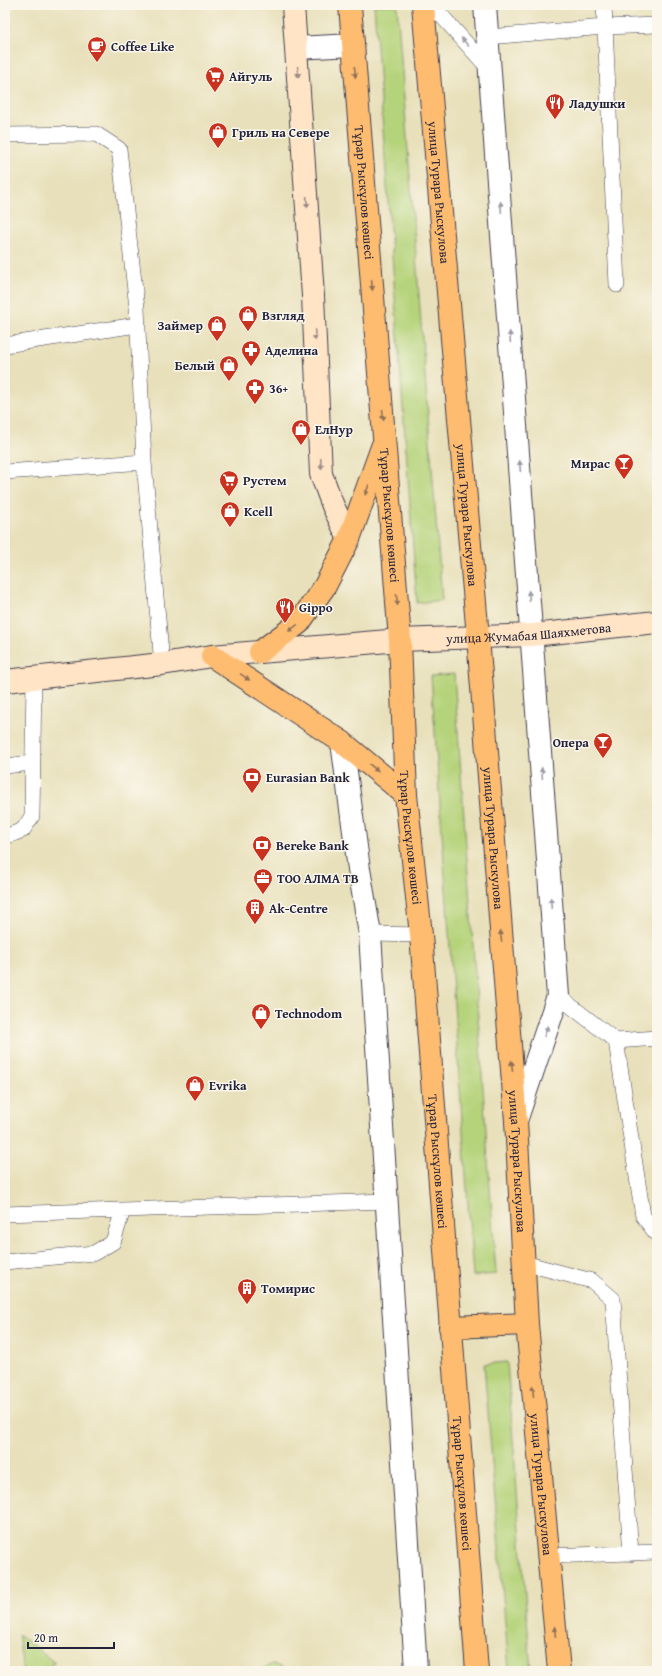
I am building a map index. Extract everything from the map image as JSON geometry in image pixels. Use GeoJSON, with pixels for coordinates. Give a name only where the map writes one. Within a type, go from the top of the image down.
{"type":"FeatureCollection","features":[{"type":"Feature","properties":{"kind":"main road","name":"Тұрар Рыскұлов көшесі"},"geometry":{"type":"LineString","coordinates":[[350,5],[400,640],[406,795],[421,936],[477,1671]]}},
{"type":"Feature","properties":{"kind":"main road","name":"улица Турара Рыскулова"},"geometry":{"type":"LineString","coordinates":[[423,5],[478,637],[516,1121],[527,1324],[559,1671]]}},
{"type":"Feature","properties":{"kind":"main road"},"geometry":{"type":"LineString","coordinates":[[260,652],[299,623],[325,586],[349,539],[385,440]]}},
{"type":"Feature","properties":{"kind":"main road"},"geometry":{"type":"LineString","coordinates":[[212,656],[342,742],[406,795]]}},
{"type":"Feature","properties":{"kind":"main road"},"geometry":{"type":"LineString","coordinates":[[450,1327],[527,1324]]}},
{"type":"Feature","properties":{"kind":"street"},"geometry":{"type":"LineString","coordinates":[[293,5],[313,296],[321,474],[332,506],[349,539]]}},
{"type":"Feature","properties":{"kind":"street"},"geometry":{"type":"LineString","coordinates":[[485,5],[558,996],[516,1121]]}},
{"type":"Feature","properties":{"kind":"street"},"geometry":{"type":"LineString","coordinates":[[296,48],[353,45]]}},
{"type":"Feature","properties":{"kind":"street","name":"улица Жумабая Шаяхметова"},"geometry":{"type":"LineString","coordinates":[[162,664],[212,656],[400,640],[532,635],[657,622]]}},
{"type":"Feature","properties":{"kind":"street"},"geometry":{"type":"LineString","coordinates":[[5,681],[162,664]]}},
{"type":"Feature","properties":{"kind":"street"},"geometry":{"type":"LineString","coordinates":[[342,742],[359,869],[370,934],[416,1671]]}},
{"type":"Feature","properties":{"kind":"lane"},"geometry":{"type":"LineString","coordinates":[[432,5],[491,72]]}},
{"type":"Feature","properties":{"kind":"lane"},"geometry":{"type":"LineString","coordinates":[[604,5],[617,285]]}},
{"type":"Feature","properties":{"kind":"lane"},"geometry":{"type":"LineString","coordinates":[[488,37],[604,27],[657,25]]}},
{"type":"Feature","properties":{"kind":"lane"},"geometry":{"type":"LineString","coordinates":[[5,134],[96,134],[119,149],[137,308],[144,462],[162,664]]}},
{"type":"Feature","properties":{"kind":"lane"},"geometry":{"type":"LineString","coordinates":[[5,345],[137,325]]}},
{"type":"Feature","properties":{"kind":"lane"},"geometry":{"type":"LineString","coordinates":[[5,472],[144,462]]}},
{"type":"Feature","properties":{"kind":"lane"},"geometry":{"type":"LineString","coordinates":[[5,837],[24,830],[32,816],[34,678]]}},
{"type":"Feature","properties":{"kind":"lane"},"geometry":{"type":"LineString","coordinates":[[5,766],[32,763]]}},
{"type":"Feature","properties":{"kind":"lane"},"geometry":{"type":"LineString","coordinates":[[370,934],[421,936]]}},
{"type":"Feature","properties":{"kind":"lane"},"geometry":{"type":"LineString","coordinates":[[558,996],[616,1041],[657,1038]]}},
{"type":"Feature","properties":{"kind":"lane"},"geometry":{"type":"LineString","coordinates":[[616,1041],[644,1216],[655,1232],[657,1232]]}},
{"type":"Feature","properties":{"kind":"lane"},"geometry":{"type":"LineString","coordinates":[[5,1214],[387,1201]]}},
{"type":"Feature","properties":{"kind":"lane"},"geometry":{"type":"LineString","coordinates":[[5,1262],[94,1253],[114,1242],[123,1210]]}},
{"type":"Feature","properties":{"kind":"lane"},"geometry":{"type":"LineString","coordinates":[[524,1263],[592,1281],[613,1299],[631,1554]]}},
{"type":"Feature","properties":{"kind":"lane"},"geometry":{"type":"LineString","coordinates":[[548,1556],[657,1552]]}},
{"type":"Feature","properties":{"kind":"green space"},"geometry":{"type":"Polygon","coordinates":[[[374,5],[397,5],[442,600],[417,603],[374,5]]]}},
{"type":"Feature","properties":{"kind":"green space"},"geometry":{"type":"Polygon","coordinates":[[[454,674],[496,1274],[473,1276],[431,676],[454,674]]]}},
{"type":"Feature","properties":{"kind":"green space"},"geometry":{"type":"Polygon","coordinates":[[[507,1362],[531,1671],[509,1671],[484,1364],[507,1362]]]}},
{"type":"Feature","properties":{"kind":"green space"},"geometry":{"type":"Polygon","coordinates":[[[18,1634],[55,1663],[41,1671],[23,1671],[18,1634]]]}},
{"type":"Feature","properties":{"kind":"green space"},"geometry":{"type":"Polygon","coordinates":[[[273,1664],[290,1670],[291,1671],[257,1671],[273,1664]]]}},
{"type":"Feature","properties":{"kind":"place","name":"Coffee Like"},"geometry":{"type":"Point","coordinates":[97,63]}},
{"type":"Feature","properties":{"kind":"place","name":"Айгуль"},"geometry":{"type":"Point","coordinates":[215,93]}},
{"type":"Feature","properties":{"kind":"place","name":"Ладушки"},"geometry":{"type":"Point","coordinates":[555,120]}},
{"type":"Feature","properties":{"kind":"place","name":"Гриль на Севере"},"geometry":{"type":"Point","coordinates":[218,149]}},
{"type":"Feature","properties":{"kind":"place","name":"Взгляд"},"geometry":{"type":"Point","coordinates":[248,332]}},
{"type":"Feature","properties":{"kind":"place","name":"Займер"},"geometry":{"type":"Point","coordinates":[217,342]}},
{"type":"Feature","properties":{"kind":"place","name":"Аделина"},"geometry":{"type":"Point","coordinates":[251,367]}},
{"type":"Feature","properties":{"kind":"place","name":"Белый"},"geometry":{"type":"Point","coordinates":[229,382]}},
{"type":"Feature","properties":{"kind":"place","name":"36+"},"geometry":{"type":"Point","coordinates":[255,405]}},
{"type":"Feature","properties":{"kind":"place","name":"ЕлНур"},"geometry":{"type":"Point","coordinates":[301,446]}},
{"type":"Feature","properties":{"kind":"place","name":"Мирас"},"geometry":{"type":"Point","coordinates":[624,480]}},
{"type":"Feature","properties":{"kind":"place","name":"Рустем"},"geometry":{"type":"Point","coordinates":[229,497]}},
{"type":"Feature","properties":{"kind":"place","name":"Kcell"},"geometry":{"type":"Point","coordinates":[230,528]}},
{"type":"Feature","properties":{"kind":"place","name":"Gippo"},"geometry":{"type":"Point","coordinates":[285,624]}},
{"type":"Feature","properties":{"kind":"place","name":"Опера"},"geometry":{"type":"Point","coordinates":[603,759]}},
{"type":"Feature","properties":{"kind":"place","name":"Eurasian Bank"},"geometry":{"type":"Point","coordinates":[252,794]}},
{"type":"Feature","properties":{"kind":"place","name":"Bereke Bank"},"geometry":{"type":"Point","coordinates":[262,862]}},
{"type":"Feature","properties":{"kind":"place","name":"ТОО АЛМА ТВ"},"geometry":{"type":"Point","coordinates":[263,895]}},
{"type":"Feature","properties":{"kind":"place","name":"Ak-Centre"},"geometry":{"type":"Point","coordinates":[255,925]}},
{"type":"Feature","properties":{"kind":"place","name":"Technodom"},"geometry":{"type":"Point","coordinates":[261,1030]}},
{"type":"Feature","properties":{"kind":"place","name":"Evrika"},"geometry":{"type":"Point","coordinates":[195,1102]}},
{"type":"Feature","properties":{"kind":"place","name":"Томирис"},"geometry":{"type":"Point","coordinates":[247,1305]}}]}
